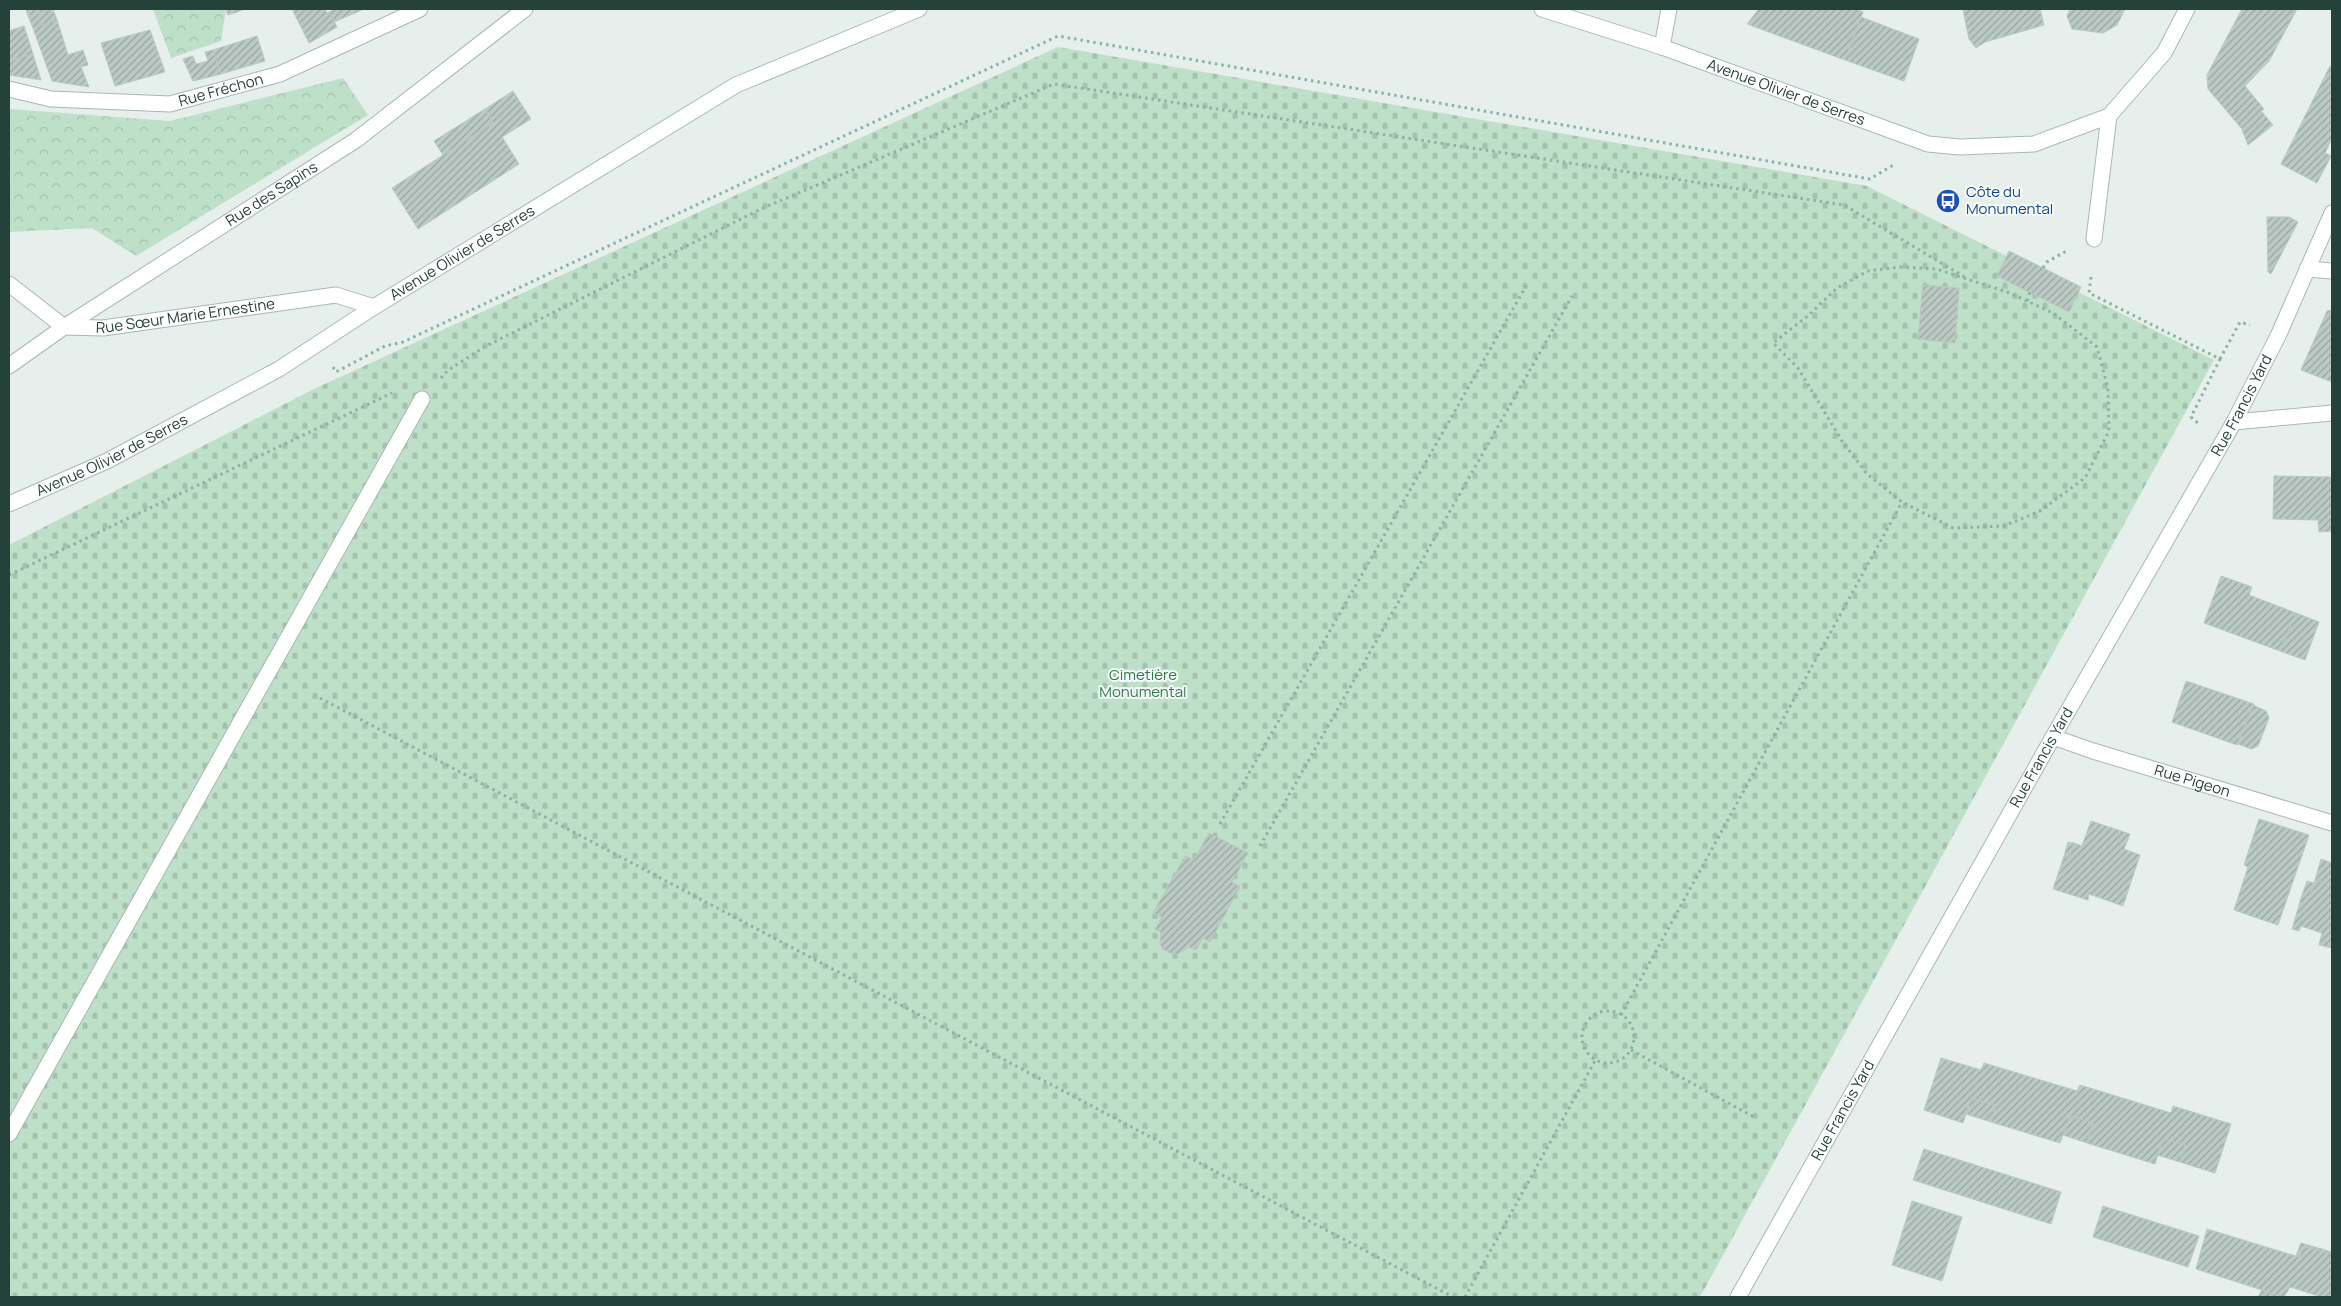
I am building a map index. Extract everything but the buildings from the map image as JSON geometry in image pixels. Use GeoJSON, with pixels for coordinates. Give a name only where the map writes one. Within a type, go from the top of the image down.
{"type":"FeatureCollection","features":[{"type":"Feature","properties":{"kind":"street","name":"Rue Fréchon"},"geometry":{"type":"LineString","coordinates":[[9,89],[51,99],[170,104],[280,74],[420,9]]}},
{"type":"Feature","properties":{"kind":"street","name":"Rue des Sapins"},"geometry":{"type":"LineString","coordinates":[[9,366],[64,327],[356,140],[525,9]]}},
{"type":"Feature","properties":{"kind":"street","name":"Avenue Olivier de Serres"},"geometry":{"type":"LineString","coordinates":[[9,504],[107,461],[279,369],[374,307],[736,84],[919,9]]}},
{"type":"Feature","properties":{"kind":"street","name":"Avenue Olivier de Serres"},"geometry":{"type":"LineString","coordinates":[[1542,9],[1662,47],[1928,144],[1960,147],[2034,144],[2109,116]]}},
{"type":"Feature","properties":{"kind":"street"},"geometry":{"type":"LineString","coordinates":[[1662,47],[1669,9]]}},
{"type":"Feature","properties":{"kind":"street"},"geometry":{"type":"LineString","coordinates":[[2094,239],[2109,116],[2164,53],[2187,9]]}},
{"type":"Feature","properties":{"kind":"street","name":"Rue Francis Yard"},"geometry":{"type":"LineString","coordinates":[[1738,1297],[2053,737],[2234,422],[2278,336],[2332,213]]}},
{"type":"Feature","properties":{"kind":"street"},"geometry":{"type":"LineString","coordinates":[[2307,269],[2332,271]]}},
{"type":"Feature","properties":{"kind":"street"},"geometry":{"type":"LineString","coordinates":[[9,284],[64,327]]}},
{"type":"Feature","properties":{"kind":"street","name":"Rue Sœur Marie Ernestine"},"geometry":{"type":"LineString","coordinates":[[64,327],[103,328],[336,295],[374,307]]}},
{"type":"Feature","properties":{"kind":"street"},"geometry":{"type":"LineString","coordinates":[[9,1134],[422,399]]}},
{"type":"Feature","properties":{"kind":"street"},"geometry":{"type":"LineString","coordinates":[[2234,422],[2332,414]]}},
{"type":"Feature","properties":{"kind":"street","name":"Rue Pigeon"},"geometry":{"type":"LineString","coordinates":[[2053,737],[2332,823]]}},
{"type":"Feature","properties":{"kind":"path"},"geometry":{"type":"LineString","coordinates":[[318,344],[336,372],[385,346],[412,337],[1058,36],[1870,179],[1928,144]]}},
{"type":"Feature","properties":{"kind":"path"},"geometry":{"type":"LineString","coordinates":[[9,575],[391,393],[422,399],[448,371],[484,347],[734,222],[1054,84],[1844,205],[1968,279]]}},
{"type":"Feature","properties":{"kind":"path"},"geometry":{"type":"LineString","coordinates":[[2043,268],[2047,262]]}},
{"type":"Feature","properties":{"kind":"path"},"geometry":{"type":"LineString","coordinates":[[1900,266],[1936,269],[2010,293],[2027,301],[2053,313],[2097,347],[2108,388],[2109,432],[2085,478],[2040,512],[2004,526],[1953,528],[1902,502],[1867,474],[1842,441],[1798,368],[1773,343],[1809,315],[1837,288],[1868,271],[1900,266]]}},
{"type":"Feature","properties":{"kind":"path"},"geometry":{"type":"LineString","coordinates":[[2091,277],[2089,293],[2220,359],[2191,417],[2221,444]]}},
{"type":"Feature","properties":{"kind":"path"},"geometry":{"type":"LineString","coordinates":[[1220,824],[1526,286]]}},
{"type":"Feature","properties":{"kind":"path"},"geometry":{"type":"LineString","coordinates":[[2027,301],[2030,292]]}},
{"type":"Feature","properties":{"kind":"path"},"geometry":{"type":"LineString","coordinates":[[1260,846],[1572,296]]}},
{"type":"Feature","properties":{"kind":"path"},"geometry":{"type":"LineString","coordinates":[[1621,1015],[1902,502]]}},
{"type":"Feature","properties":{"kind":"path"},"geometry":{"type":"LineString","coordinates":[[320,698],[1453,1297]]}},
{"type":"Feature","properties":{"kind":"path"},"geometry":{"type":"LineString","coordinates":[[1603,1011],[1615,1012],[1621,1015],[1633,1027],[1634,1039],[1631,1050],[1623,1058],[1613,1063],[1596,1059],[1584,1048],[1582,1036],[1584,1025],[1593,1016],[1603,1011]]}},
{"type":"Feature","properties":{"kind":"path"},"geometry":{"type":"LineString","coordinates":[[1631,1050],[1754,1117]]}},
{"type":"Feature","properties":{"kind":"path"},"geometry":{"type":"LineString","coordinates":[[1465,1297],[1596,1059]]}},
{"type":"Feature","properties":{"kind":"green space"},"geometry":{"type":"Polygon","coordinates":[[[153,9],[226,9],[221,41],[171,58],[153,9]]]}},
{"type":"Feature","properties":{"kind":"green space","name":"Cimetière Monumental"},"geometry":{"type":"Polygon","coordinates":[[[1058,47],[1867,186],[2214,360],[1700,1297],[9,1297],[9,545],[314,389],[1058,47]]]}},
{"type":"Feature","properties":{"kind":"green space"},"geometry":{"type":"Polygon","coordinates":[[[343,78],[368,115],[136,256],[92,228],[9,232],[9,109],[170,121],[343,78]]]}},
{"type":"Feature","properties":{"kind":"place","name":"Côte du Monumental"},"geometry":{"type":"Point","coordinates":[1948,201]}}]}
